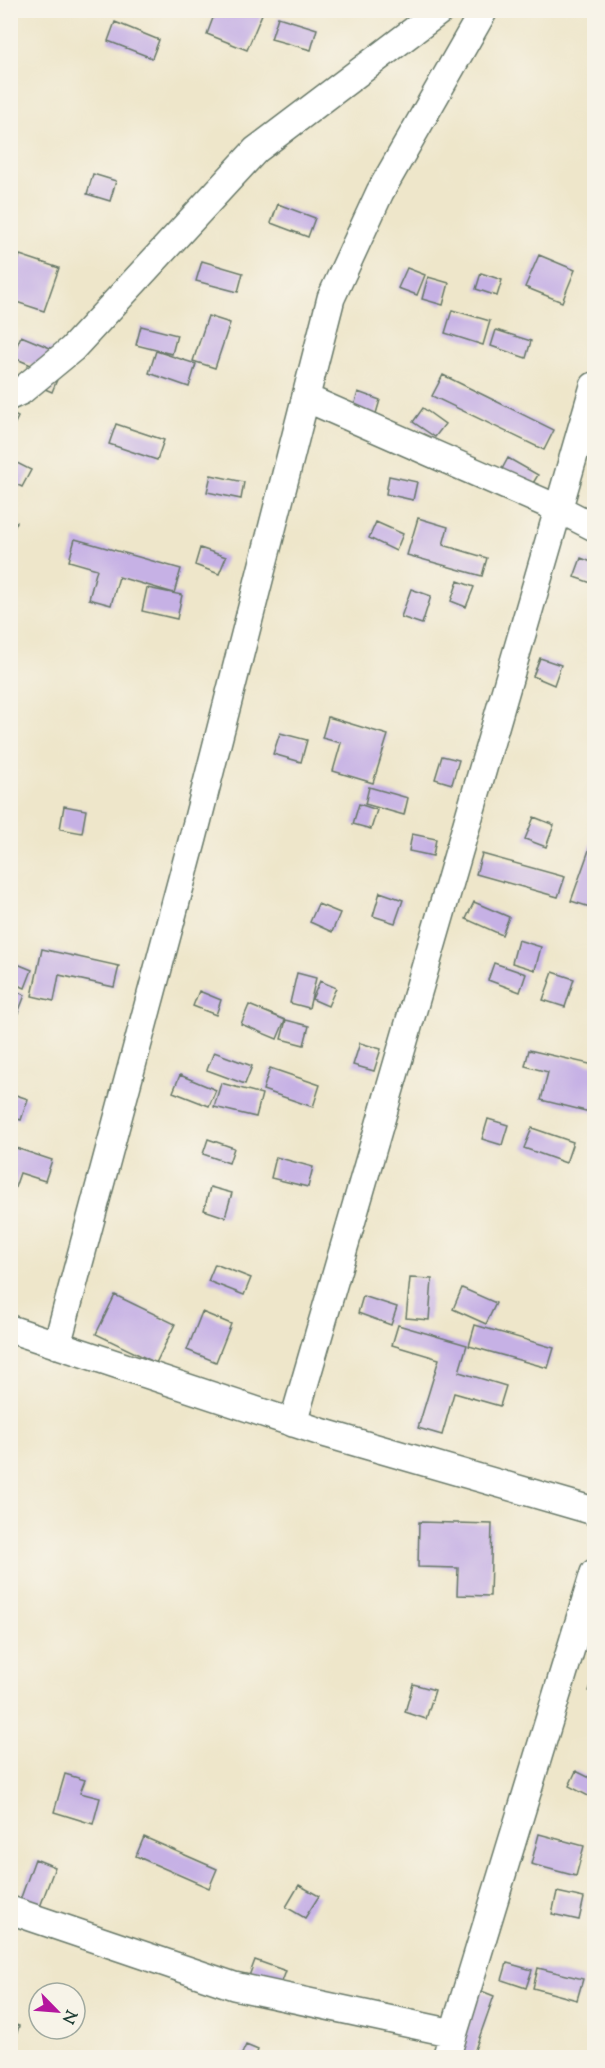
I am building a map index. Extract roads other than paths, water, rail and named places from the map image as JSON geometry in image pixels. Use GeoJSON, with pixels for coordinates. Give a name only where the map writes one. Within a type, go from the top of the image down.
{"type":"FeatureCollection","features":[{"type":"Feature","properties":{"kind":"street"},"geometry":{"type":"LineString","coordinates":[[10,396],[21,391],[72,349],[256,150],[441,10]]}},
{"type":"Feature","properties":{"kind":"street"},"geometry":{"type":"LineString","coordinates":[[57,1345],[193,838],[331,298],[380,192],[484,10]]}},
{"type":"Feature","properties":{"kind":"street"},"geometry":{"type":"LineString","coordinates":[[293,1423],[594,386]]}},
{"type":"Feature","properties":{"kind":"street"},"geometry":{"type":"LineString","coordinates":[[306,398],[559,509],[594,527]]}},
{"type":"Feature","properties":{"kind":"street"},"geometry":{"type":"LineString","coordinates":[[10,1329],[293,1423],[594,1511]]}},
{"type":"Feature","properties":{"kind":"street"},"geometry":{"type":"LineString","coordinates":[[10,1911],[234,1986],[449,2045],[594,1573]]}}]}
